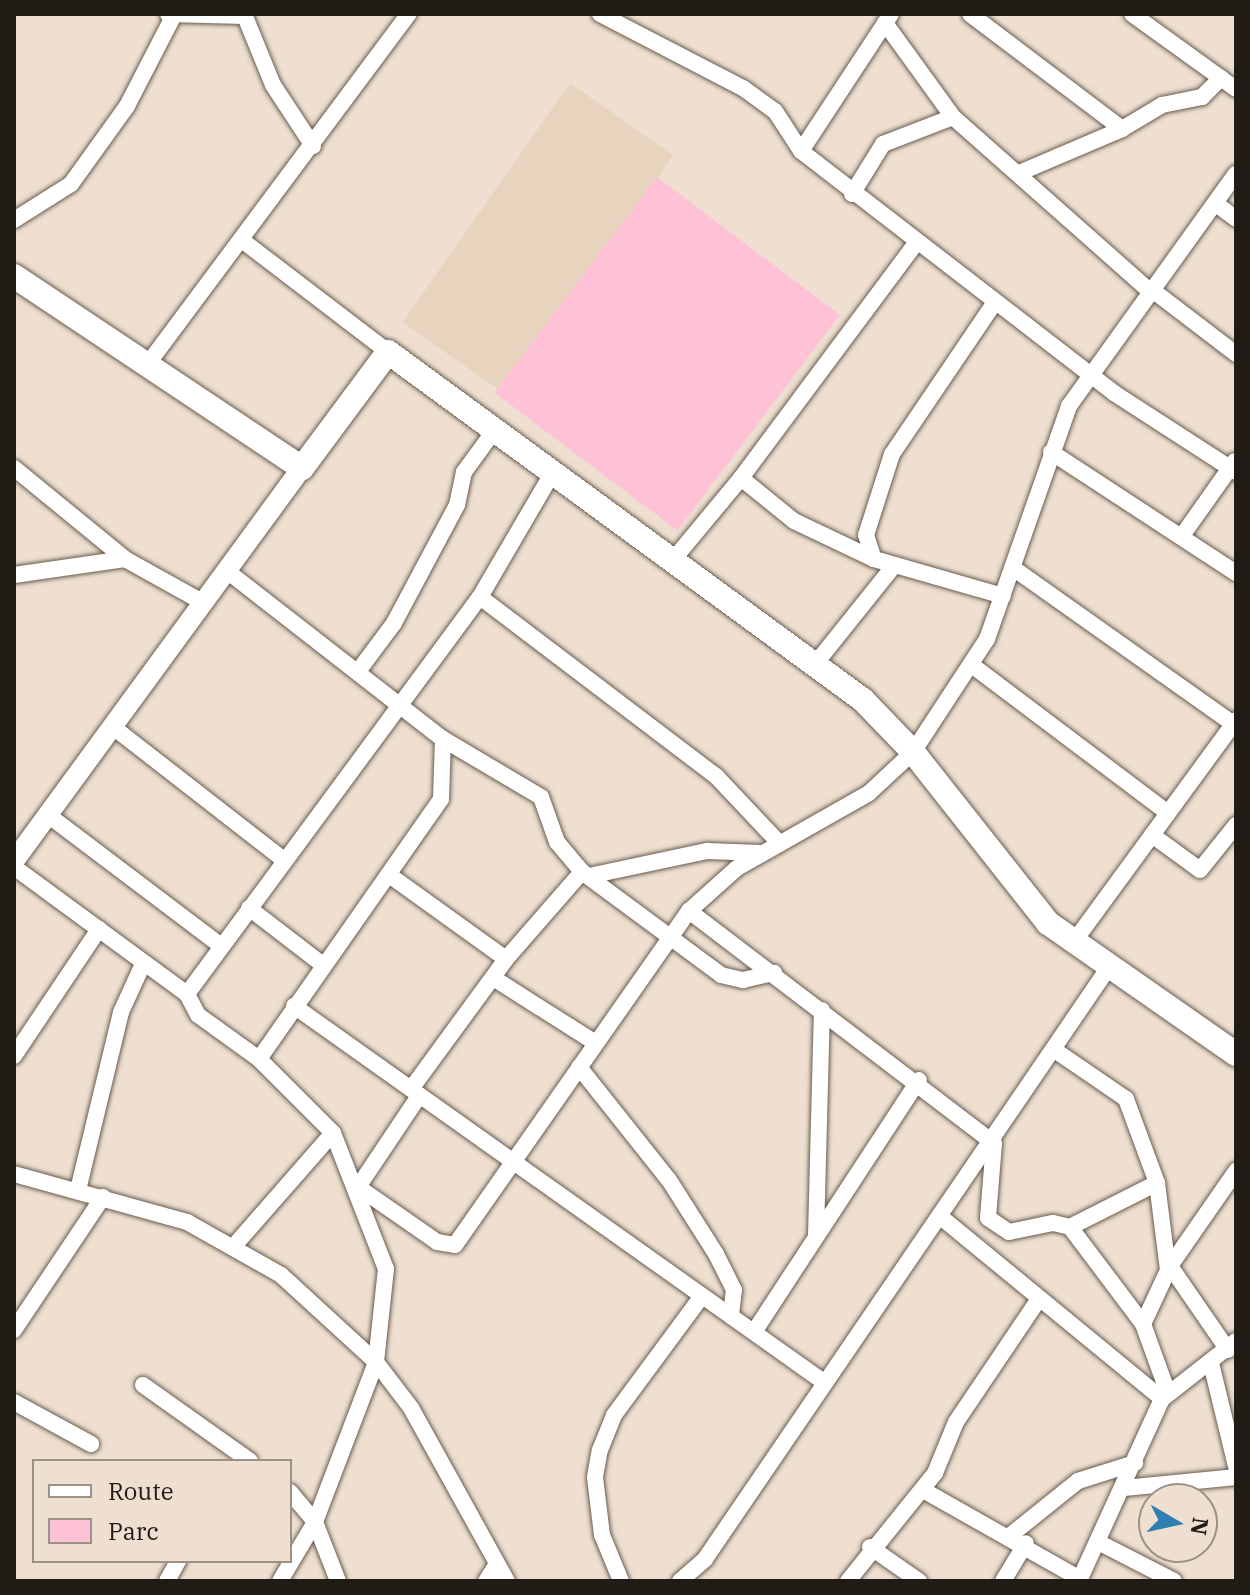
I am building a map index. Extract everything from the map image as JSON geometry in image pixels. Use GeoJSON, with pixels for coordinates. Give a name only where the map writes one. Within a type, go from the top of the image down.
{"type":"FeatureCollection","features":[{"type":"Feature","properties":{"kind":"main road"},"geometry":{"type":"LineString","coordinates":[[14,276],[302,468],[388,352],[816,663],[913,752],[996,866],[1073,943],[1107,970],[1236,1054]]}},
{"type":"Feature","properties":{"kind":"street"},"geometry":{"type":"LineString","coordinates":[[147,365],[243,241],[409,14]]}},
{"type":"Feature","properties":{"kind":"street"},"geometry":{"type":"LineString","coordinates":[[600,14],[743,88],[775,111],[801,151],[852,194],[1090,371],[1234,466],[1184,533]]}},
{"type":"Feature","properties":{"kind":"street"},"geometry":{"type":"LineString","coordinates":[[970,14],[1122,129]]}},
{"type":"Feature","properties":{"kind":"street"},"geometry":{"type":"LineString","coordinates":[[1132,14],[1154,20],[1236,89]]}},
{"type":"Feature","properties":{"kind":"street"},"geometry":{"type":"LineString","coordinates":[[14,220],[71,184],[127,106],[171,15],[244,15],[273,85],[313,146]]}},
{"type":"Feature","properties":{"kind":"street"},"geometry":{"type":"LineString","coordinates":[[801,151],[888,19],[953,117],[1151,290],[1236,354]]}},
{"type":"Feature","properties":{"kind":"street"},"geometry":{"type":"LineString","coordinates":[[1019,173],[1122,129],[1162,105],[1202,97],[1221,78]]}},
{"type":"Feature","properties":{"kind":"street"},"geometry":{"type":"LineString","coordinates":[[852,194],[883,144],[953,117]]}},
{"type":"Feature","properties":{"kind":"street"},"geometry":{"type":"LineString","coordinates":[[358,1187],[437,1242],[455,1245],[594,1042],[673,939],[689,911],[762,853],[869,793],[913,752],[973,666],[1003,596],[1051,452],[1090,371],[1236,174]]}},
{"type":"Feature","properties":{"kind":"street"},"geometry":{"type":"LineString","coordinates":[[1215,203],[1236,219]]}},
{"type":"Feature","properties":{"kind":"street"},"geometry":{"type":"LineString","coordinates":[[243,241],[388,352]]}},
{"type":"Feature","properties":{"kind":"street"},"geometry":{"type":"LineString","coordinates":[[673,560],[741,478],[916,243]]}},
{"type":"Feature","properties":{"kind":"street"},"geometry":{"type":"LineString","coordinates":[[874,559],[867,516],[892,454],[995,302]]}},
{"type":"Feature","properties":{"kind":"street"},"geometry":{"type":"LineString","coordinates":[[359,670],[394,623],[457,505],[464,472],[494,431]]}},
{"type":"Feature","properties":{"kind":"street"},"geometry":{"type":"LineString","coordinates":[[1051,452],[1124,504],[1184,533],[1236,573]]}},
{"type":"Feature","properties":{"kind":"street"},"geometry":{"type":"LineString","coordinates":[[14,468],[125,559],[204,603]]}},
{"type":"Feature","properties":{"kind":"street"},"geometry":{"type":"LineString","coordinates":[[292,1561],[315,1522],[376,1362],[386,1269],[358,1187],[333,1133],[259,1059],[198,1015],[187,994],[143,964],[14,864],[302,468]]}},
{"type":"Feature","properties":{"kind":"street"},"geometry":{"type":"LineString","coordinates":[[187,994],[480,597],[553,472]]}},
{"type":"Feature","properties":{"kind":"street"},"geometry":{"type":"LineString","coordinates":[[741,478],[794,521],[874,559],[893,567],[1003,596]]}},
{"type":"Feature","properties":{"kind":"street"},"geometry":{"type":"LineString","coordinates":[[14,575],[125,559]]}},
{"type":"Feature","properties":{"kind":"street"},"geometry":{"type":"LineString","coordinates":[[816,663],[893,567]]}},
{"type":"Feature","properties":{"kind":"street"},"geometry":{"type":"LineString","coordinates":[[1013,568],[1234,722],[1073,943]]}},
{"type":"Feature","properties":{"kind":"street"},"geometry":{"type":"LineString","coordinates":[[227,571],[404,704],[443,739],[541,797],[557,842],[586,874],[673,939],[732,979],[774,973]]}},
{"type":"Feature","properties":{"kind":"street"},"geometry":{"type":"LineString","coordinates":[[480,597],[716,776],[780,844]]}},
{"type":"Feature","properties":{"kind":"street"},"geometry":{"type":"LineString","coordinates":[[973,666],[1168,813]]}},
{"type":"Feature","properties":{"kind":"street"},"geometry":{"type":"LineString","coordinates":[[113,727],[284,860]]}},
{"type":"Feature","properties":{"kind":"street"},"geometry":{"type":"LineString","coordinates":[[259,1059],[323,965],[392,877],[441,799],[443,739]]}},
{"type":"Feature","properties":{"kind":"street"},"geometry":{"type":"LineString","coordinates":[[48,815],[221,946]]}},
{"type":"Feature","properties":{"kind":"street"},"geometry":{"type":"LineString","coordinates":[[1152,835],[1200,870],[1236,825]]}},
{"type":"Feature","properties":{"kind":"street"},"geometry":{"type":"LineString","coordinates":[[358,1187],[415,1092],[506,959],[586,874],[707,851],[762,853]]}},
{"type":"Feature","properties":{"kind":"street"},"geometry":{"type":"LineString","coordinates":[[392,877],[506,959]]}},
{"type":"Feature","properties":{"kind":"street"},"geometry":{"type":"LineString","coordinates":[[249,908],[323,965]]}},
{"type":"Feature","properties":{"kind":"street"},"geometry":{"type":"LineString","coordinates":[[689,911],[919,1080],[994,1143]]}},
{"type":"Feature","properties":{"kind":"street"},"geometry":{"type":"LineString","coordinates":[[14,1056],[99,929]]}},
{"type":"Feature","properties":{"kind":"street"},"geometry":{"type":"LineString","coordinates":[[78,1190],[121,1012],[143,964]]}},
{"type":"Feature","properties":{"kind":"street"},"geometry":{"type":"LineString","coordinates":[[680,1581],[705,1559],[994,1143],[1107,970]]}},
{"type":"Feature","properties":{"kind":"street"},"geometry":{"type":"LineString","coordinates":[[495,979],[594,1042]]}},
{"type":"Feature","properties":{"kind":"street"},"geometry":{"type":"LineString","coordinates":[[294,1006],[415,1092],[516,1157],[825,1383]]}},
{"type":"Feature","properties":{"kind":"street"},"geometry":{"type":"LineString","coordinates":[[815,1237],[822,1010]]}},
{"type":"Feature","properties":{"kind":"street"},"geometry":{"type":"LineString","coordinates":[[923,1490],[1019,1539],[1080,1580],[1100,1543],[1165,1396],[1232,1345],[1169,1268],[1157,1183],[1126,1099],[1056,1051]]}},
{"type":"Feature","properties":{"kind":"street"},"geometry":{"type":"LineString","coordinates":[[579,1067],[669,1180],[716,1254],[734,1290],[731,1316]]}},
{"type":"Feature","properties":{"kind":"street"},"geometry":{"type":"LineString","coordinates":[[754,1332],[919,1080]]}},
{"type":"Feature","properties":{"kind":"street"},"geometry":{"type":"LineString","coordinates":[[234,1246],[333,1133]]}},
{"type":"Feature","properties":{"kind":"street"},"geometry":{"type":"LineString","coordinates":[[994,1143],[986,1200],[992,1223],[1009,1232],[1053,1223],[1070,1227],[1143,1324],[1165,1396]]}},
{"type":"Feature","properties":{"kind":"street"},"geometry":{"type":"LineString","coordinates":[[1143,1324],[1169,1268],[1236,1171]]}},
{"type":"Feature","properties":{"kind":"street"},"geometry":{"type":"LineString","coordinates":[[14,1174],[187,1222],[281,1275],[376,1362],[411,1408],[507,1581]]}},
{"type":"Feature","properties":{"kind":"street"},"geometry":{"type":"LineString","coordinates":[[1070,1227],[1157,1183]]}},
{"type":"Feature","properties":{"kind":"street"},"geometry":{"type":"LineString","coordinates":[[14,1330],[103,1197]]}},
{"type":"Feature","properties":{"kind":"street"},"geometry":{"type":"LineString","coordinates":[[942,1218],[1037,1302],[1165,1396]]}},
{"type":"Feature","properties":{"kind":"street"},"geometry":{"type":"LineString","coordinates":[[621,1581],[602,1535],[595,1477],[600,1450],[614,1415],[702,1296]]}},
{"type":"Feature","properties":{"kind":"street"},"geometry":{"type":"LineString","coordinates":[[848,1581],[870,1547],[923,1490],[956,1422],[1037,1302]]}},
{"type":"Feature","properties":{"kind":"street"},"geometry":{"type":"LineString","coordinates":[[1211,1363],[1236,1466]]}},
{"type":"Feature","properties":{"kind":"street"},"geometry":{"type":"LineString","coordinates":[[143,1385],[240,1458]]}},
{"type":"Feature","properties":{"kind":"street"},"geometry":{"type":"LineString","coordinates":[[14,1402],[91,1444]]}},
{"type":"Feature","properties":{"kind":"street"},"geometry":{"type":"LineString","coordinates":[[1003,1581],[1019,1539],[1078,1481],[1135,1463]]}},
{"type":"Feature","properties":{"kind":"street"},"geometry":{"type":"LineString","coordinates":[[1124,1488],[1236,1477]]}},
{"type":"Feature","properties":{"kind":"street"},"geometry":{"type":"LineString","coordinates":[[292,1494],[315,1522],[338,1581]]}},
{"type":"Feature","properties":{"kind":"street"},"geometry":{"type":"LineString","coordinates":[[1100,1543],[1174,1581]]}},
{"type":"Feature","properties":{"kind":"street"},"geometry":{"type":"LineString","coordinates":[[870,1547],[919,1581]]}},
{"type":"Feature","properties":{"kind":"street"},"geometry":{"type":"LineString","coordinates":[[167,1581],[177,1563]]}},
{"type":"Feature","properties":{"kind":"street"},"geometry":{"type":"LineString","coordinates":[[280,1581],[291,1563]]}},
{"type":"Feature","properties":{"kind":"street"},"geometry":{"type":"LineString","coordinates":[[486,1581],[497,1564]]}},
{"type":"Feature","properties":{"kind":"shaded area"},"geometry":{"type":"Polygon","coordinates":[[[570,83],[673,155],[506,394],[403,322],[570,83]]]}},
{"type":"Feature","properties":{"kind":"green space"},"geometry":{"type":"Polygon","coordinates":[[[657,177],[840,315],[677,530],[495,393],[657,177]]]}}]}
